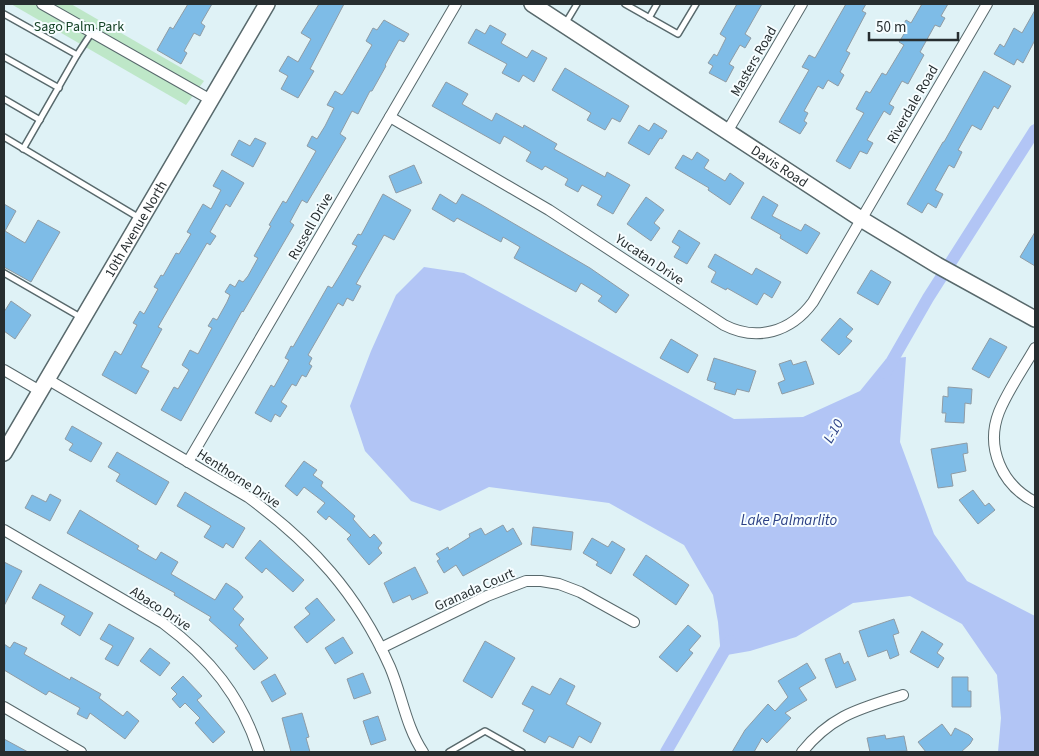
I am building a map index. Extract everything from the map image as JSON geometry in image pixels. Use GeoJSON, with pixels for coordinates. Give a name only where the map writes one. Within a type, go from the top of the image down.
{"type":"FeatureCollection","features":[{"type":"Feature","properties":{"kind":"street"},"geometry":{"type":"LineString","coordinates":[[42,4],[211,100]]}},
{"type":"Feature","properties":{"kind":"street","name":"10th Avenue North"},"geometry":{"type":"LineString","coordinates":[[4,453],[267,4]]}},
{"type":"Feature","properties":{"kind":"street","name":"Russell Drive"},"geometry":{"type":"LineString","coordinates":[[188,462],[456,4]]}},
{"type":"Feature","properties":{"kind":"street","name":"Davis Road"},"geometry":{"type":"LineString","coordinates":[[532,4],[861,219],[937,265],[1035,319]]}},
{"type":"Feature","properties":{"kind":"street","name":"Masters Road"},"geometry":{"type":"LineString","coordinates":[[728,132],[802,4]]}},
{"type":"Feature","properties":{"kind":"street","name":"Riverdale Road"},"geometry":{"type":"LineString","coordinates":[[861,219],[986,4]]}},
{"type":"Feature","properties":{"kind":"street","name":"Yucatan Drive"},"geometry":{"type":"LineString","coordinates":[[390,118],[549,210],[724,325],[739,332],[756,334],[772,332],[788,326],[802,316],[861,219]]}},
{"type":"Feature","properties":{"kind":"street"},"geometry":{"type":"LineString","coordinates":[[1035,348],[999,411],[994,436],[996,455],[1007,479],[1018,492],[1035,502]]}},
{"type":"Feature","properties":{"kind":"street","name":"Henthorne Drive"},"geometry":{"type":"LineString","coordinates":[[4,370],[44,385],[188,462],[248,497],[277,518],[305,543],[327,566],[368,623],[396,682],[412,730],[423,752]]}},
{"type":"Feature","properties":{"kind":"street","name":"Abaco Drive"},"geometry":{"type":"LineString","coordinates":[[4,530],[163,623],[186,640],[206,660],[230,690],[248,723],[259,752]]}},
{"type":"Feature","properties":{"kind":"street","name":"Granada Court"},"geometry":{"type":"LineString","coordinates":[[381,648],[487,596],[526,581],[541,580],[559,584],[580,592],[634,622]]}},
{"type":"Feature","properties":{"kind":"street"},"geometry":{"type":"LineString","coordinates":[[802,752],[820,733],[842,717],[858,709],[903,695]]}},
{"type":"Feature","properties":{"kind":"street"},"geometry":{"type":"LineString","coordinates":[[4,707],[81,752]]}},
{"type":"Feature","properties":{"kind":"lane"},"geometry":{"type":"LineString","coordinates":[[565,24],[577,4]]}},
{"type":"Feature","properties":{"kind":"lane"},"geometry":{"type":"LineString","coordinates":[[625,4],[678,34],[696,4]]}},
{"type":"Feature","properties":{"kind":"lane"},"geometry":{"type":"LineString","coordinates":[[649,18],[657,4]]}},
{"type":"Feature","properties":{"kind":"lane"},"geometry":{"type":"LineString","coordinates":[[4,14],[78,55]]}},
{"type":"Feature","properties":{"kind":"lane"},"geometry":{"type":"LineString","coordinates":[[23,149],[92,32]]}},
{"type":"Feature","properties":{"kind":"lane"},"geometry":{"type":"LineString","coordinates":[[4,57],[59,88]]}},
{"type":"Feature","properties":{"kind":"lane"},"geometry":{"type":"LineString","coordinates":[[4,99],[40,120]]}},
{"type":"Feature","properties":{"kind":"lane"},"geometry":{"type":"LineString","coordinates":[[4,138],[141,219]]}},
{"type":"Feature","properties":{"kind":"lane"},"geometry":{"type":"LineString","coordinates":[[4,274],[83,318]]}},
{"type":"Feature","properties":{"kind":"lane"},"geometry":{"type":"LineString","coordinates":[[453,751],[486,731],[522,752]]}},
{"type":"Feature","properties":{"kind":"green space","name":"Sago Palm Park"},"geometry":{"type":"Polygon","coordinates":[[[11,4],[71,4],[204,81],[186,105],[11,4]]]}},
{"type":"Feature","properties":{"kind":"water","name":"Lake Palmarlito"},"geometry":{"type":"Polygon","coordinates":[[[424,267],[464,273],[734,419],[803,417],[860,391],[886,359],[906,357],[900,442],[934,534],[967,581],[1035,616],[1035,752],[998,752],[1001,718],[997,675],[962,624],[910,596],[853,603],[796,637],[750,651],[721,656],[713,595],[684,545],[609,503],[489,487],[440,511],[411,501],[365,451],[350,406],[371,351],[396,295],[424,267]]]}},
{"type":"Feature","properties":{"kind":"building"},"geometry":{"type":"Polygon","coordinates":[[[188,4],[212,4],[201,23],[205,26],[200,36],[194,33],[184,51],[187,53],[181,64],[157,50],[170,27],[173,29],[188,4]]]}},
{"type":"Feature","properties":{"kind":"building"},"geometry":{"type":"Polygon","coordinates":[[[319,4],[344,4],[310,69],[314,71],[298,98],[281,89],[288,76],[279,71],[288,56],[298,62],[311,39],[301,33],[319,4]]]}},
{"type":"Feature","properties":{"kind":"building"},"geometry":{"type":"Polygon","coordinates":[[[737,4],[762,4],[745,34],[751,38],[745,48],[740,45],[729,64],[734,67],[726,82],[709,73],[713,66],[708,63],[714,54],[717,56],[726,38],[720,34],[737,4]]]}},
{"type":"Feature","properties":{"kind":"building"},"geometry":{"type":"Polygon","coordinates":[[[846,4],[866,4],[862,11],[866,13],[846,51],[850,53],[840,72],[844,75],[838,86],[828,80],[823,89],[818,86],[804,111],[808,113],[804,121],[807,123],[800,134],[779,122],[809,70],[802,67],[809,55],[815,58],[846,4]]]}},
{"type":"Feature","properties":{"kind":"building"},"geometry":{"type":"Polygon","coordinates":[[[922,4],[948,4],[941,16],[945,18],[940,27],[935,25],[920,52],[924,55],[908,84],[902,81],[889,104],[894,107],[890,115],[884,111],[867,140],[873,143],[867,154],[860,151],[850,169],[836,161],[864,113],[856,109],[866,91],[870,93],[882,73],[886,75],[904,45],[899,42],[904,34],[900,31],[906,20],[911,23],[922,4]]]}},
{"type":"Feature","properties":{"kind":"building"},"geometry":{"type":"Polygon","coordinates":[[[1035,10],[1035,40],[1023,63],[1017,59],[1014,65],[994,54],[1000,44],[1004,47],[1014,28],[1022,33],[1035,10]]]}},
{"type":"Feature","properties":{"kind":"building"},"geometry":{"type":"Polygon","coordinates":[[[384,20],[409,34],[404,42],[399,40],[358,114],[352,111],[340,134],[346,138],[307,203],[302,200],[290,222],[294,225],[242,311],[181,421],[161,410],[174,387],[178,389],[189,370],[182,365],[190,350],[198,354],[212,328],[208,326],[213,318],[217,320],[227,302],[230,295],[225,292],[230,284],[235,287],[239,280],[243,282],[248,276],[258,258],[254,256],[271,226],[269,225],[283,201],[286,203],[316,151],[307,146],[312,136],[317,139],[334,108],[327,105],[335,91],[342,95],[345,91],[372,45],[366,41],[373,28],[377,30],[384,20]]]}},
{"type":"Feature","properties":{"kind":"building"},"geometry":{"type":"Polygon","coordinates":[[[490,25],[506,34],[501,43],[527,58],[532,50],[547,58],[534,82],[523,75],[519,82],[502,73],[507,64],[468,43],[476,29],[485,34],[490,25]]]}},
{"type":"Feature","properties":{"kind":"building"},"geometry":{"type":"Polygon","coordinates":[[[565,68],[629,106],[620,122],[612,118],[605,130],[587,120],[591,113],[552,90],[565,68]]]}},
{"type":"Feature","properties":{"kind":"building"},"geometry":{"type":"Polygon","coordinates":[[[984,71],[1011,86],[998,109],[994,106],[981,130],[972,125],[958,150],[962,152],[954,168],[949,165],[935,190],[943,194],[936,208],[928,203],[922,213],[907,204],[984,71]]]}},
{"type":"Feature","properties":{"kind":"building"},"geometry":{"type":"Polygon","coordinates":[[[446,82],[468,94],[462,104],[492,121],[496,113],[523,128],[524,125],[557,144],[554,149],[605,177],[607,172],[630,185],[613,214],[597,205],[602,196],[582,185],[578,192],[565,185],[568,179],[545,166],[542,170],[526,161],[531,152],[504,136],[500,144],[432,106],[446,82]]]}},
{"type":"Feature","properties":{"kind":"building"},"geometry":{"type":"Polygon","coordinates":[[[654,123],[667,131],[649,155],[628,143],[639,125],[649,131],[654,123]]]}},
{"type":"Feature","properties":{"kind":"building"},"geometry":{"type":"Polygon","coordinates":[[[255,138],[266,143],[253,167],[231,155],[239,140],[250,146],[255,138]]]}},
{"type":"Feature","properties":{"kind":"building"},"geometry":{"type":"Polygon","coordinates":[[[697,152],[709,160],[704,168],[725,181],[730,173],[744,183],[730,205],[708,190],[709,188],[675,168],[683,155],[692,160],[697,152]]]}},
{"type":"Feature","properties":{"kind":"building"},"geometry":{"type":"Polygon","coordinates":[[[414,165],[422,183],[396,193],[389,176],[414,165]]]}},
{"type":"Feature","properties":{"kind":"building"},"geometry":{"type":"Polygon","coordinates":[[[222,170],[244,183],[230,207],[226,204],[210,232],[216,236],[210,245],[207,243],[158,327],[162,329],[141,367],[149,371],[136,394],[102,375],[115,351],[121,355],[137,325],[133,323],[140,311],[144,314],[158,289],[154,287],[161,275],[163,276],[176,253],[179,254],[191,234],[187,232],[203,204],[211,209],[221,190],[213,186],[222,170]]]}},
{"type":"Feature","properties":{"kind":"building"},"geometry":{"type":"Polygon","coordinates":[[[383,194],[411,210],[394,240],[384,235],[356,284],[361,286],[353,301],[347,298],[343,306],[338,303],[308,355],[312,358],[309,364],[312,366],[306,377],[302,375],[296,386],[292,384],[281,402],[287,406],[280,417],[275,414],[271,422],[255,413],[271,385],[274,387],[289,360],[285,358],[291,346],[293,347],[328,286],[332,288],[357,246],[352,244],[358,234],[361,235],[383,194]]]}},
{"type":"Feature","properties":{"kind":"building"},"geometry":{"type":"Polygon","coordinates":[[[440,194],[456,204],[462,194],[590,268],[629,295],[616,313],[598,301],[602,296],[581,283],[576,292],[514,258],[520,247],[503,237],[501,242],[457,218],[454,222],[432,209],[440,194]]]}},
{"type":"Feature","properties":{"kind":"building"},"geometry":{"type":"Polygon","coordinates":[[[763,196],[778,205],[772,216],[801,231],[805,224],[820,233],[807,254],[780,238],[781,235],[751,218],[763,196]]]}},
{"type":"Feature","properties":{"kind":"building"},"geometry":{"type":"Polygon","coordinates":[[[646,197],[664,210],[654,223],[660,228],[651,241],[627,224],[646,197]]]}},
{"type":"Feature","properties":{"kind":"building"},"geometry":{"type":"Polygon","coordinates":[[[4,204],[16,211],[5,231],[25,243],[38,220],[60,232],[31,282],[4,267],[4,204]]]}},
{"type":"Feature","properties":{"kind":"building"},"geometry":{"type":"Polygon","coordinates":[[[679,230],[700,243],[687,264],[674,257],[680,247],[672,242],[679,230]]]}},
{"type":"Feature","properties":{"kind":"building"},"geometry":{"type":"Polygon","coordinates":[[[1035,232],[1035,266],[1020,257],[1035,232]]]}},
{"type":"Feature","properties":{"kind":"building"},"geometry":{"type":"Polygon","coordinates":[[[715,254],[752,275],[756,268],[781,282],[772,298],[764,293],[757,305],[727,288],[726,290],[711,282],[716,272],[708,267],[715,254]]]}},
{"type":"Feature","properties":{"kind":"building"},"geometry":{"type":"Polygon","coordinates":[[[871,270],[891,282],[878,305],[857,293],[871,270]]]}},
{"type":"Feature","properties":{"kind":"building"},"geometry":{"type":"Polygon","coordinates":[[[11,301],[31,315],[15,339],[4,331],[4,312],[11,301]]]}},
{"type":"Feature","properties":{"kind":"building"},"geometry":{"type":"Polygon","coordinates":[[[840,318],[853,329],[846,337],[852,341],[839,355],[821,340],[840,318]]]}},
{"type":"Feature","properties":{"kind":"building"},"geometry":{"type":"Polygon","coordinates":[[[990,338],[1007,347],[989,378],[972,369],[990,338]]]}},
{"type":"Feature","properties":{"kind":"building"},"geometry":{"type":"Polygon","coordinates":[[[671,339],[698,355],[688,373],[660,358],[671,339]]]}},
{"type":"Feature","properties":{"kind":"building"},"geometry":{"type":"Polygon","coordinates":[[[714,358],[756,371],[749,392],[737,389],[735,395],[714,389],[716,383],[707,380],[714,358]]]}},
{"type":"Feature","properties":{"kind":"building"},"geometry":{"type":"Polygon","coordinates":[[[791,360],[793,365],[806,361],[814,384],[782,394],[778,383],[785,380],[779,364],[791,360]]]}},
{"type":"Feature","properties":{"kind":"building"},"geometry":{"type":"Polygon","coordinates":[[[948,387],[972,389],[971,404],[965,403],[964,423],[945,422],[946,413],[942,413],[943,396],[948,397],[948,387]]]}},
{"type":"Feature","properties":{"kind":"building"},"geometry":{"type":"Polygon","coordinates":[[[72,426],[102,443],[91,462],[69,450],[73,444],[65,439],[72,426]]]}},
{"type":"Feature","properties":{"kind":"building"},"geometry":{"type":"Polygon","coordinates":[[[967,443],[968,453],[963,454],[966,471],[951,474],[953,486],[938,488],[931,449],[967,443]]]}},
{"type":"Feature","properties":{"kind":"building"},"geometry":{"type":"Polygon","coordinates":[[[117,452],[169,482],[156,505],[116,481],[120,474],[108,467],[117,452]]]}},
{"type":"Feature","properties":{"kind":"building"},"geometry":{"type":"Polygon","coordinates":[[[304,461],[317,470],[313,475],[323,482],[321,486],[355,516],[353,519],[370,538],[374,534],[382,543],[378,548],[382,553],[369,565],[347,539],[351,535],[329,516],[326,520],[317,512],[325,503],[304,487],[297,496],[285,486],[304,461]]]}},
{"type":"Feature","properties":{"kind":"building"},"geometry":{"type":"Polygon","coordinates":[[[973,490],[985,506],[989,503],[995,510],[978,524],[959,500],[973,490]]]}},
{"type":"Feature","properties":{"kind":"building"},"geometry":{"type":"Polygon","coordinates":[[[185,492],[245,528],[233,548],[226,543],[223,548],[204,537],[211,526],[177,506],[185,492]]]}},
{"type":"Feature","properties":{"kind":"building"},"geometry":{"type":"Polygon","coordinates":[[[50,494],[61,500],[50,521],[25,508],[32,495],[46,502],[50,494]]]}},
{"type":"Feature","properties":{"kind":"building"},"geometry":{"type":"Polygon","coordinates":[[[80,510],[139,546],[137,549],[156,560],[161,552],[178,562],[171,574],[215,600],[226,583],[238,591],[243,597],[233,609],[244,619],[239,625],[268,658],[254,670],[235,648],[238,646],[209,620],[211,617],[174,595],[175,593],[67,533],[80,510]]]}},
{"type":"Feature","properties":{"kind":"building"},"geometry":{"type":"Polygon","coordinates":[[[503,525],[507,532],[513,528],[522,544],[463,576],[456,565],[444,573],[437,561],[440,559],[436,554],[448,547],[449,550],[470,537],[469,534],[481,528],[485,535],[503,525]]]}},
{"type":"Feature","properties":{"kind":"building"},"geometry":{"type":"Polygon","coordinates":[[[533,527],[573,532],[571,550],[531,545],[533,527]]]}},
{"type":"Feature","properties":{"kind":"building"},"geometry":{"type":"Polygon","coordinates":[[[592,538],[608,547],[612,541],[625,549],[611,574],[596,565],[598,562],[583,553],[592,538]]]}},
{"type":"Feature","properties":{"kind":"building"},"geometry":{"type":"Polygon","coordinates":[[[260,540],[304,580],[293,592],[266,568],[262,573],[245,558],[260,540]]]}},
{"type":"Feature","properties":{"kind":"building"},"geometry":{"type":"Polygon","coordinates":[[[646,555],[689,585],[676,605],[633,575],[646,555]]]}},
{"type":"Feature","properties":{"kind":"building"},"geometry":{"type":"Polygon","coordinates":[[[4,562],[22,571],[4,606],[4,562]]]}},
{"type":"Feature","properties":{"kind":"building"},"geometry":{"type":"Polygon","coordinates":[[[415,567],[428,593],[412,600],[410,595],[393,603],[384,583],[415,567]]]}},
{"type":"Feature","properties":{"kind":"building"},"geometry":{"type":"Polygon","coordinates":[[[40,584],[93,613],[80,636],[61,624],[65,616],[32,598],[40,584]]]}},
{"type":"Feature","properties":{"kind":"building"},"geometry":{"type":"Polygon","coordinates":[[[317,598],[335,620],[307,643],[294,627],[310,614],[305,608],[317,598]]]}},
{"type":"Feature","properties":{"kind":"building"},"geometry":{"type":"Polygon","coordinates":[[[894,619],[899,633],[893,635],[899,655],[890,659],[887,650],[868,657],[859,631],[894,619]]]}},
{"type":"Feature","properties":{"kind":"building"},"geometry":{"type":"Polygon","coordinates":[[[109,624],[134,638],[118,666],[105,659],[113,646],[100,639],[109,624]]]}},
{"type":"Feature","properties":{"kind":"building"},"geometry":{"type":"Polygon","coordinates":[[[688,625],[701,636],[689,650],[693,653],[677,672],[659,657],[688,625]]]}},
{"type":"Feature","properties":{"kind":"building"},"geometry":{"type":"Polygon","coordinates":[[[922,631],[943,644],[937,653],[944,658],[938,668],[910,652],[922,631]]]}},
{"type":"Feature","properties":{"kind":"building"},"geometry":{"type":"Polygon","coordinates":[[[343,637],[353,653],[335,664],[325,648],[343,637]]]}},
{"type":"Feature","properties":{"kind":"building"},"geometry":{"type":"Polygon","coordinates":[[[485,641],[515,658],[492,698],[463,681],[485,641]]]}},
{"type":"Feature","properties":{"kind":"building"},"geometry":{"type":"Polygon","coordinates":[[[14,642],[27,648],[24,654],[70,680],[71,677],[101,694],[99,698],[123,716],[127,711],[139,721],[125,739],[90,713],[87,719],[77,714],[80,708],[49,691],[46,695],[4,670],[4,644],[10,648],[14,642]]]}},
{"type":"Feature","properties":{"kind":"building"},"geometry":{"type":"Polygon","coordinates":[[[150,648],[170,663],[160,676],[140,661],[150,648]]]}},
{"type":"Feature","properties":{"kind":"building"},"geometry":{"type":"Polygon","coordinates":[[[840,653],[844,664],[848,661],[856,680],[836,688],[825,659],[840,653]]]}},
{"type":"Feature","properties":{"kind":"building"},"geometry":{"type":"Polygon","coordinates":[[[807,663],[816,678],[799,688],[807,700],[785,713],[791,718],[767,743],[762,738],[754,752],[732,752],[745,730],[768,704],[775,711],[788,697],[778,681],[807,663]]]}},
{"type":"Feature","properties":{"kind":"building"},"geometry":{"type":"Polygon","coordinates":[[[363,673],[371,693],[354,699],[347,679],[363,673]]]}},
{"type":"Feature","properties":{"kind":"building"},"geometry":{"type":"Polygon","coordinates":[[[275,674],[286,694],[272,702],[261,682],[275,674]]]}},
{"type":"Feature","properties":{"kind":"building"},"geometry":{"type":"Polygon","coordinates":[[[183,676],[202,696],[197,700],[225,732],[213,743],[195,723],[200,718],[185,703],[180,708],[172,699],[177,694],[171,688],[183,676]]]}},
{"type":"Feature","properties":{"kind":"building"},"geometry":{"type":"Polygon","coordinates":[[[952,677],[968,677],[968,691],[971,691],[971,707],[952,707],[952,677]]]}},
{"type":"Feature","properties":{"kind":"building"},"geometry":{"type":"Polygon","coordinates":[[[560,678],[575,686],[566,704],[601,723],[591,743],[579,736],[573,748],[549,736],[545,743],[523,731],[534,710],[522,704],[532,686],[550,695],[560,678]]]}},
{"type":"Feature","properties":{"kind":"building"},"geometry":{"type":"Polygon","coordinates":[[[302,713],[309,737],[306,738],[310,752],[291,752],[282,718],[302,713]]]}},
{"type":"Feature","properties":{"kind":"building"},"geometry":{"type":"Polygon","coordinates":[[[378,716],[386,740],[371,745],[363,721],[378,716]]]}},
{"type":"Feature","properties":{"kind":"building"},"geometry":{"type":"Polygon","coordinates":[[[942,724],[951,736],[955,728],[973,739],[961,752],[926,752],[918,742],[942,724]]]}},
{"type":"Feature","properties":{"kind":"building"},"geometry":{"type":"Polygon","coordinates":[[[885,735],[886,739],[904,736],[907,751],[870,752],[867,738],[885,735]]]}},
{"type":"Feature","properties":{"kind":"building"},"geometry":{"type":"Polygon","coordinates":[[[4,739],[28,752],[4,752],[4,739]]]}},
{"type":"Feature","properties":{"kind":"waterway","name":"L-10"},"geometry":{"type":"LineString","coordinates":[[885,373],[928,298],[1035,130]]}},
{"type":"Feature","properties":{"kind":"waterway","name":"L-10"},"geometry":{"type":"LineString","coordinates":[[666,752],[730,641]]}}]}
